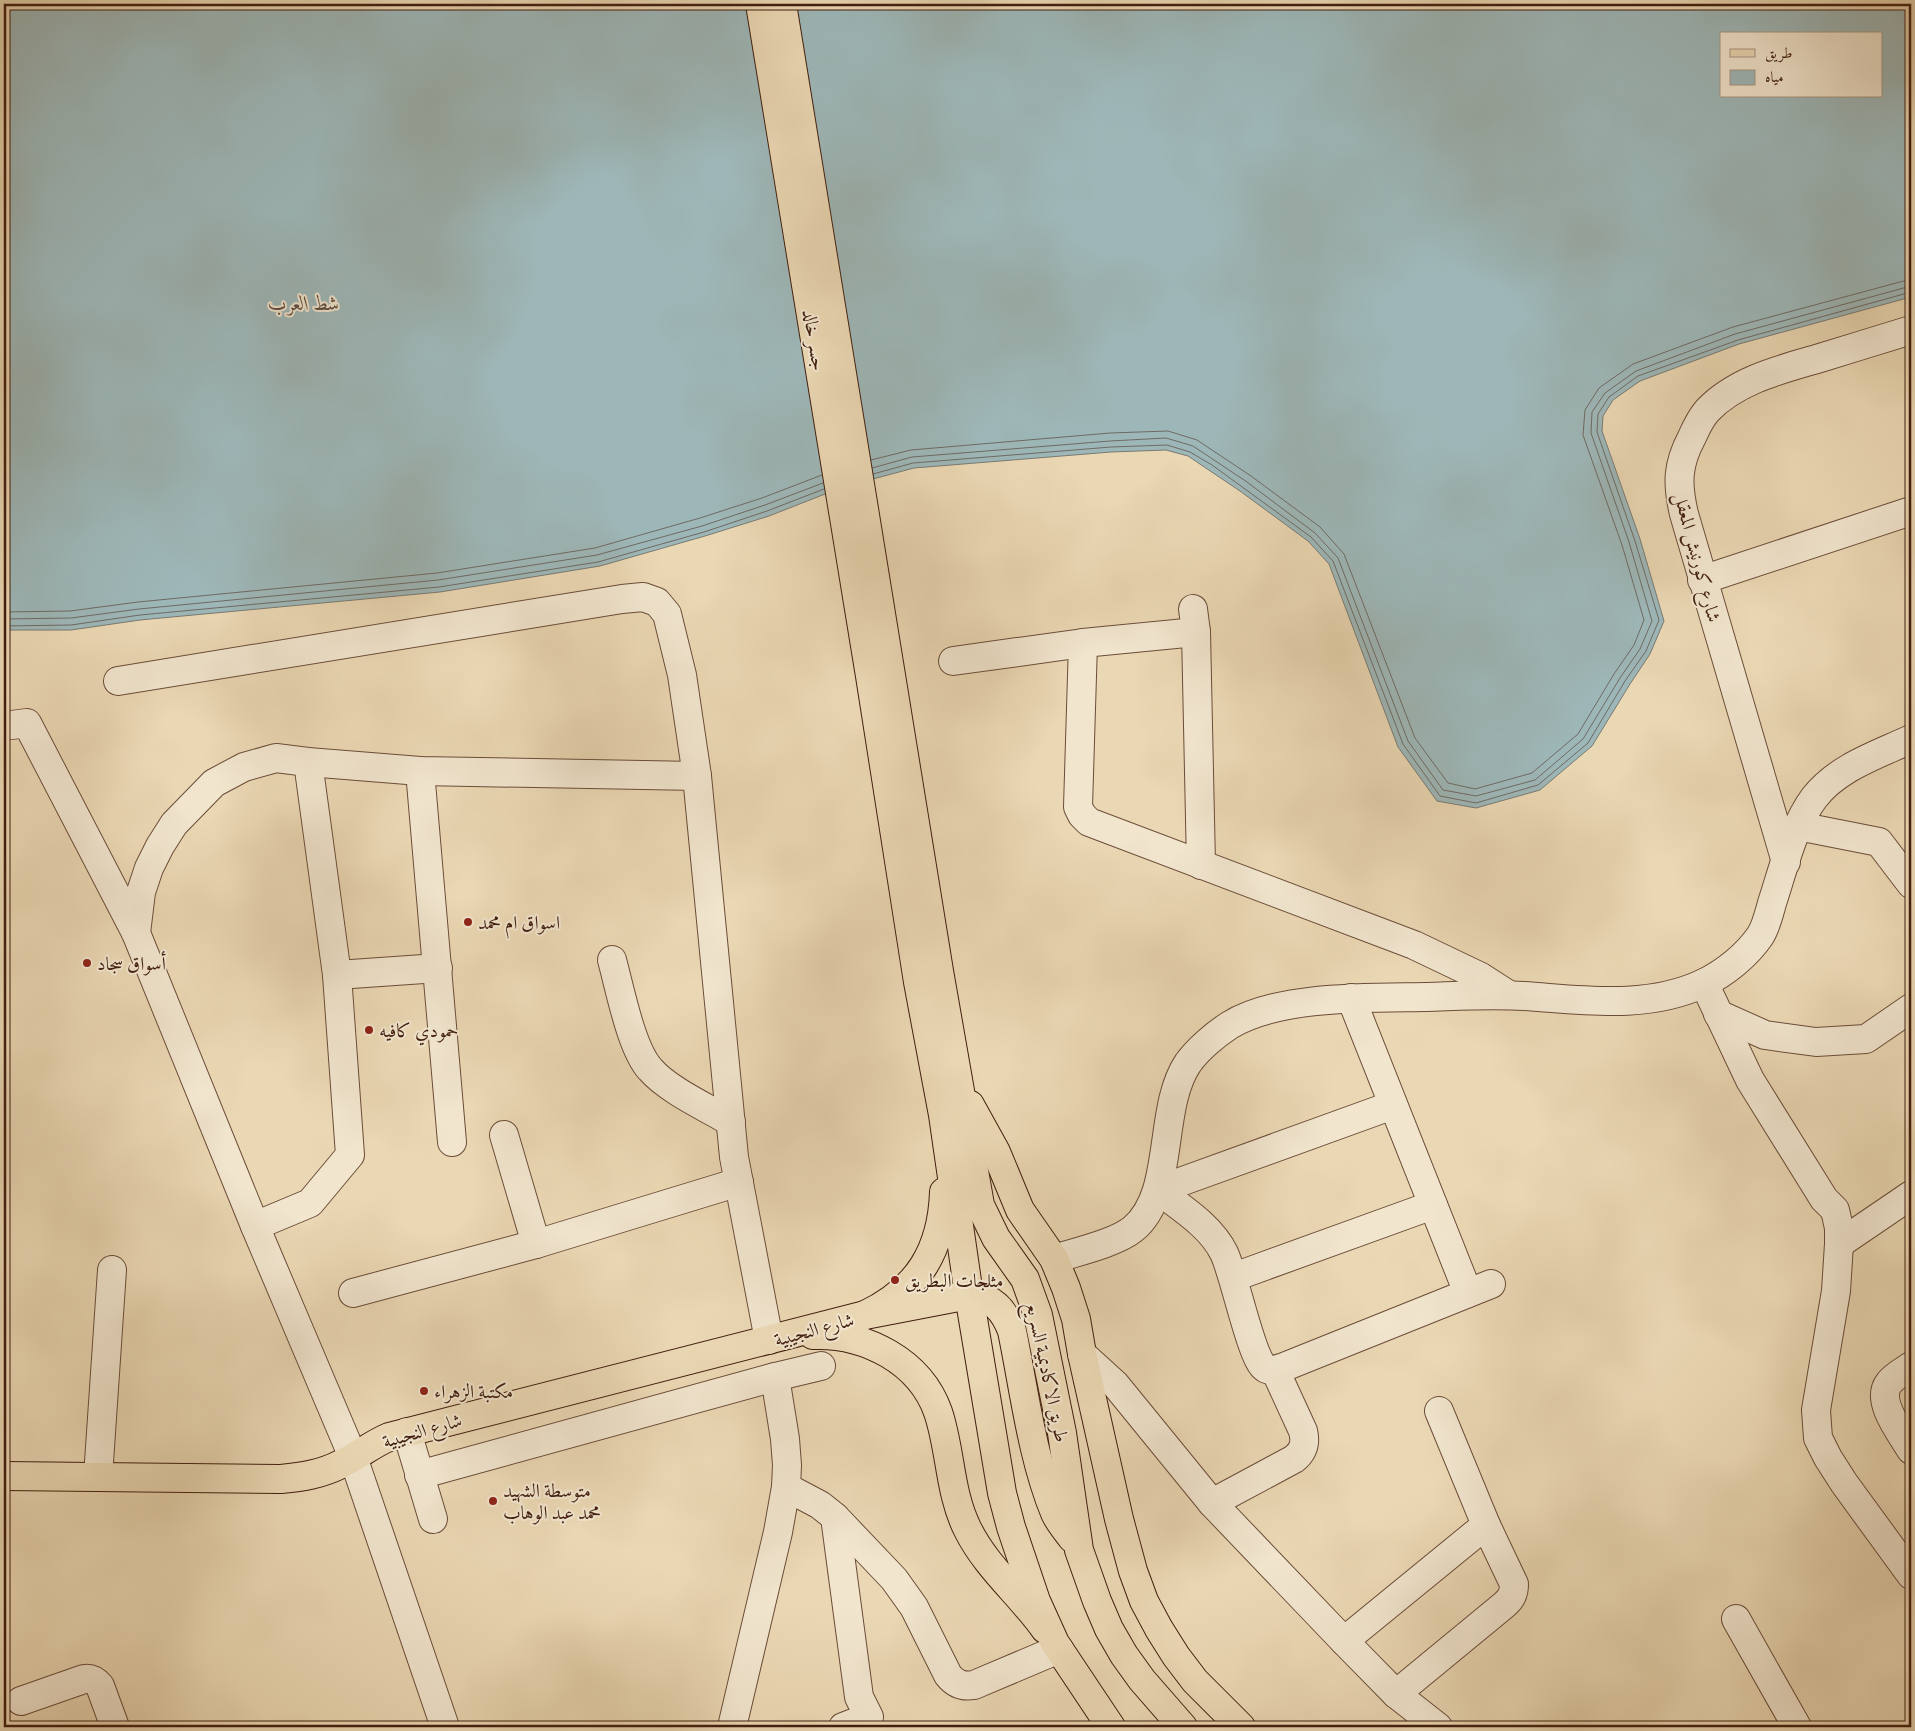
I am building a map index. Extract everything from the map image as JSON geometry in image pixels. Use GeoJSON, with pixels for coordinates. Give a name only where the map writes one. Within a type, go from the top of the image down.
{"type":"FeatureCollection","features":[{"type":"Feature","properties":{"kind":"main road","name":"جسر خالد"},"geometry":{"type":"LineString","coordinates":[[760,4],[880,674]]}},
{"type":"Feature","properties":{"kind":"main road","name":"جسر خالد"},"geometry":{"type":"LineString","coordinates":[[782,4],[880,674]]}},
{"type":"Feature","properties":{"kind":"main road"},"geometry":{"type":"LineString","coordinates":[[880,674],[928,976],[941,1105],[969,1295],[1002,1493],[1011,1527],[1033,1592],[1057,1646]]}},
{"type":"Feature","properties":{"kind":"main road","name":"طريق الاكاديمية السريع"},"geometry":{"type":"LineString","coordinates":[[928,976],[960,1092],[980,1205],[996,1238],[1024,1279],[1038,1315],[1062,1433],[1079,1550],[1097,1601],[1109,1629],[1124,1656],[1142,1680],[1184,1727]]}},
{"type":"Feature","properties":{"kind":"main road"},"geometry":{"type":"LineString","coordinates":[[960,1092],[986,1131],[1020,1210],[1054,1259],[1072,1304],[1119,1519],[1133,1571],[1144,1601],[1158,1629],[1195,1681],[1241,1727]]}},
{"type":"Feature","properties":{"kind":"main road"},"geometry":{"type":"LineString","coordinates":[[865,1315],[886,1304],[905,1289],[916,1278],[932,1251],[938,1236],[942,1212],[946,1138]]}},
{"type":"Feature","properties":{"kind":"main road"},"geometry":{"type":"LineString","coordinates":[[865,1315],[969,1295],[994,1302],[1007,1317],[1012,1331],[1043,1479],[1056,1514],[1079,1550]]}},
{"type":"Feature","properties":{"kind":"main road","name":"شارع النجيبية"},"geometry":{"type":"LineString","coordinates":[[4,1476],[296,1478],[326,1471],[376,1442],[389,1437],[865,1315]]}},
{"type":"Feature","properties":{"kind":"main road"},"geometry":{"type":"LineString","coordinates":[[774,1339],[823,1334],[863,1342],[891,1354],[914,1373],[932,1398],[938,1412],[958,1506],[968,1530],[997,1572],[1029,1609],[1057,1646],[1111,1727]]}},
{"type":"Feature","properties":{"kind":"street","name":"شارع كورنيش المعقل"},"geometry":{"type":"LineString","coordinates":[[1786,862],[1702,580],[1679,489],[1680,466],[1686,447],[1707,411],[1740,387],[1779,370],[1911,330]]}},
{"type":"Feature","properties":{"kind":"street"},"geometry":{"type":"LineString","coordinates":[[1702,580],[1911,511]]}},
{"type":"Feature","properties":{"kind":"street"},"geometry":{"type":"LineString","coordinates":[[118,680],[622,599],[643,597],[657,602],[667,614],[682,675],[697,776],[734,1157],[774,1339]]}},
{"type":"Feature","properties":{"kind":"street"},"geometry":{"type":"LineString","coordinates":[[953,661],[1083,643],[1194,621],[1201,865]]}},
{"type":"Feature","properties":{"kind":"street"},"geometry":{"type":"LineString","coordinates":[[1083,643],[1078,807],[1082,815],[1089,822],[1414,945],[1481,977],[1509,995]]}},
{"type":"Feature","properties":{"kind":"street"},"geometry":{"type":"LineString","coordinates":[[4,726],[27,723],[136,933],[255,1226],[353,1457],[445,1727]]}},
{"type":"Feature","properties":{"kind":"street"},"geometry":{"type":"LineString","coordinates":[[1054,1259],[1119,1237],[1132,1230],[1143,1219],[1158,1190],[1170,1117],[1177,1088],[1188,1063],[1207,1043],[1231,1025],[1256,1013],[1282,1006],[1351,998],[1509,995],[1625,1002],[1672,994],[1704,983],[1726,969],[1748,950],[1762,933],[1798,826],[1813,799],[1837,775],[1854,765],[1911,740]]}},
{"type":"Feature","properties":{"kind":"street"},"geometry":{"type":"LineString","coordinates":[[136,933],[142,892],[149,868],[174,824],[214,783],[244,767],[276,758],[420,770],[697,776]]}},
{"type":"Feature","properties":{"kind":"street"},"geometry":{"type":"LineString","coordinates":[[255,1226],[310,1203],[350,1155],[337,975],[308,762]]}},
{"type":"Feature","properties":{"kind":"street"},"geometry":{"type":"LineString","coordinates":[[420,770],[452,1142]]}},
{"type":"Feature","properties":{"kind":"street"},"geometry":{"type":"LineString","coordinates":[[1798,826],[1879,842],[1911,884]]}},
{"type":"Feature","properties":{"kind":"street"},"geometry":{"type":"LineString","coordinates":[[612,960],[634,1039],[641,1057],[650,1069],[666,1083],[731,1122]]}},
{"type":"Feature","properties":{"kind":"street"},"geometry":{"type":"LineString","coordinates":[[337,975],[438,968]]}},
{"type":"Feature","properties":{"kind":"street"},"geometry":{"type":"LineString","coordinates":[[1704,983],[1750,1080],[1824,1199],[1835,1210],[1839,1228],[1836,1291],[1816,1410],[1818,1438],[1844,1483],[1911,1575]]}},
{"type":"Feature","properties":{"kind":"street"},"geometry":{"type":"LineString","coordinates":[[1158,1190],[1208,1230],[1224,1253],[1234,1277],[1259,1361],[1266,1369],[1275,1370],[1479,1289],[1433,1205],[1351,998]]}},
{"type":"Feature","properties":{"kind":"street"},"geometry":{"type":"LineString","coordinates":[[1718,1014],[1765,1035],[1816,1042],[1866,1040],[1911,1008]]}},
{"type":"Feature","properties":{"kind":"street"},"geometry":{"type":"LineString","coordinates":[[1158,1190],[1393,1105]]}},
{"type":"Feature","properties":{"kind":"street"},"geometry":{"type":"LineString","coordinates":[[504,1135],[536,1244]]}},
{"type":"Feature","properties":{"kind":"street"},"geometry":{"type":"LineString","coordinates":[[353,1292],[536,1244],[739,1182]]}},
{"type":"Feature","properties":{"kind":"street"},"geometry":{"type":"LineString","coordinates":[[1839,1244],[1911,1195]]}},
{"type":"Feature","properties":{"kind":"street"},"geometry":{"type":"LineString","coordinates":[[1234,1277],[1433,1205]]}},
{"type":"Feature","properties":{"kind":"street"},"geometry":{"type":"LineString","coordinates":[[98,1477],[112,1270]]}},
{"type":"Feature","properties":{"kind":"street"},"geometry":{"type":"LineString","coordinates":[[1082,1354],[1115,1384],[1212,1503],[1396,1694],[1438,1727]]}},
{"type":"Feature","properties":{"kind":"street"},"geometry":{"type":"LineString","coordinates":[[420,1475],[821,1366]]}},
{"type":"Feature","properties":{"kind":"street"},"geometry":{"type":"LineString","coordinates":[[1911,1366],[1889,1383],[1884,1392],[1884,1403],[1911,1450]]}},
{"type":"Feature","properties":{"kind":"street"},"geometry":{"type":"LineString","coordinates":[[1212,1503],[1294,1459],[1304,1447],[1305,1439],[1303,1432],[1275,1370]]}},
{"type":"Feature","properties":{"kind":"street"},"geometry":{"type":"LineString","coordinates":[[732,1727],[778,1532],[786,1487],[786,1439],[775,1377]]}},
{"type":"Feature","properties":{"kind":"street"},"geometry":{"type":"LineString","coordinates":[[1396,1694],[1510,1600],[1514,1592],[1514,1584],[1486,1524],[1439,1411]]}},
{"type":"Feature","properties":{"kind":"street"},"geometry":{"type":"LineString","coordinates":[[407,1432],[433,1519]]}},
{"type":"Feature","properties":{"kind":"street"},"geometry":{"type":"LineString","coordinates":[[786,1487],[820,1506],[835,1517],[894,1579],[905,1592],[918,1615],[948,1675],[962,1686],[974,1685],[1057,1646]]}},
{"type":"Feature","properties":{"kind":"street"},"geometry":{"type":"LineString","coordinates":[[835,1517],[859,1697],[869,1717],[843,1727]]}},
{"type":"Feature","properties":{"kind":"street"},"geometry":{"type":"LineString","coordinates":[[1344,1641],[1486,1524]]}},
{"type":"Feature","properties":{"kind":"street"},"geometry":{"type":"LineString","coordinates":[[1736,1619],[1797,1727]]}},
{"type":"Feature","properties":{"kind":"street"},"geometry":{"type":"LineString","coordinates":[[20,1701],[90,1678],[100,1686],[115,1727]]}},
{"type":"Feature","properties":{"kind":"water","name":"شط العرب"},"geometry":{"type":"Polygon","coordinates":[[[4,4],[1911,4],[1911,297],[1739,344],[1640,381],[1613,400],[1603,416],[1602,431],[1640,539],[1664,621],[1650,654],[1592,746],[1540,790],[1476,808],[1437,801],[1398,747],[1329,564],[1308,541],[1240,491],[1188,456],[1166,450],[1111,452],[914,468],[843,487],[769,516],[600,566],[440,592],[140,620],[71,630],[4,630],[4,4]]]}},
{"type":"Feature","properties":{"kind":"place","name":"اسواق ام محمد"},"geometry":{"type":"Point","coordinates":[468,922]}},
{"type":"Feature","properties":{"kind":"place","name":"أسواق سجاد"},"geometry":{"type":"Point","coordinates":[87,963]}},
{"type":"Feature","properties":{"kind":"place","name":"حمودي كافيه"},"geometry":{"type":"Point","coordinates":[369,1030]}},
{"type":"Feature","properties":{"kind":"place","name":"مثلجات البطريق"},"geometry":{"type":"Point","coordinates":[895,1280]}},
{"type":"Feature","properties":{"kind":"place","name":"مكتبة الزهراء"},"geometry":{"type":"Point","coordinates":[424,1391]}},
{"type":"Feature","properties":{"kind":"place","name":"متوسطة الشهيد محمد عبد الوهاب"},"geometry":{"type":"Point","coordinates":[493,1501]}}]}
